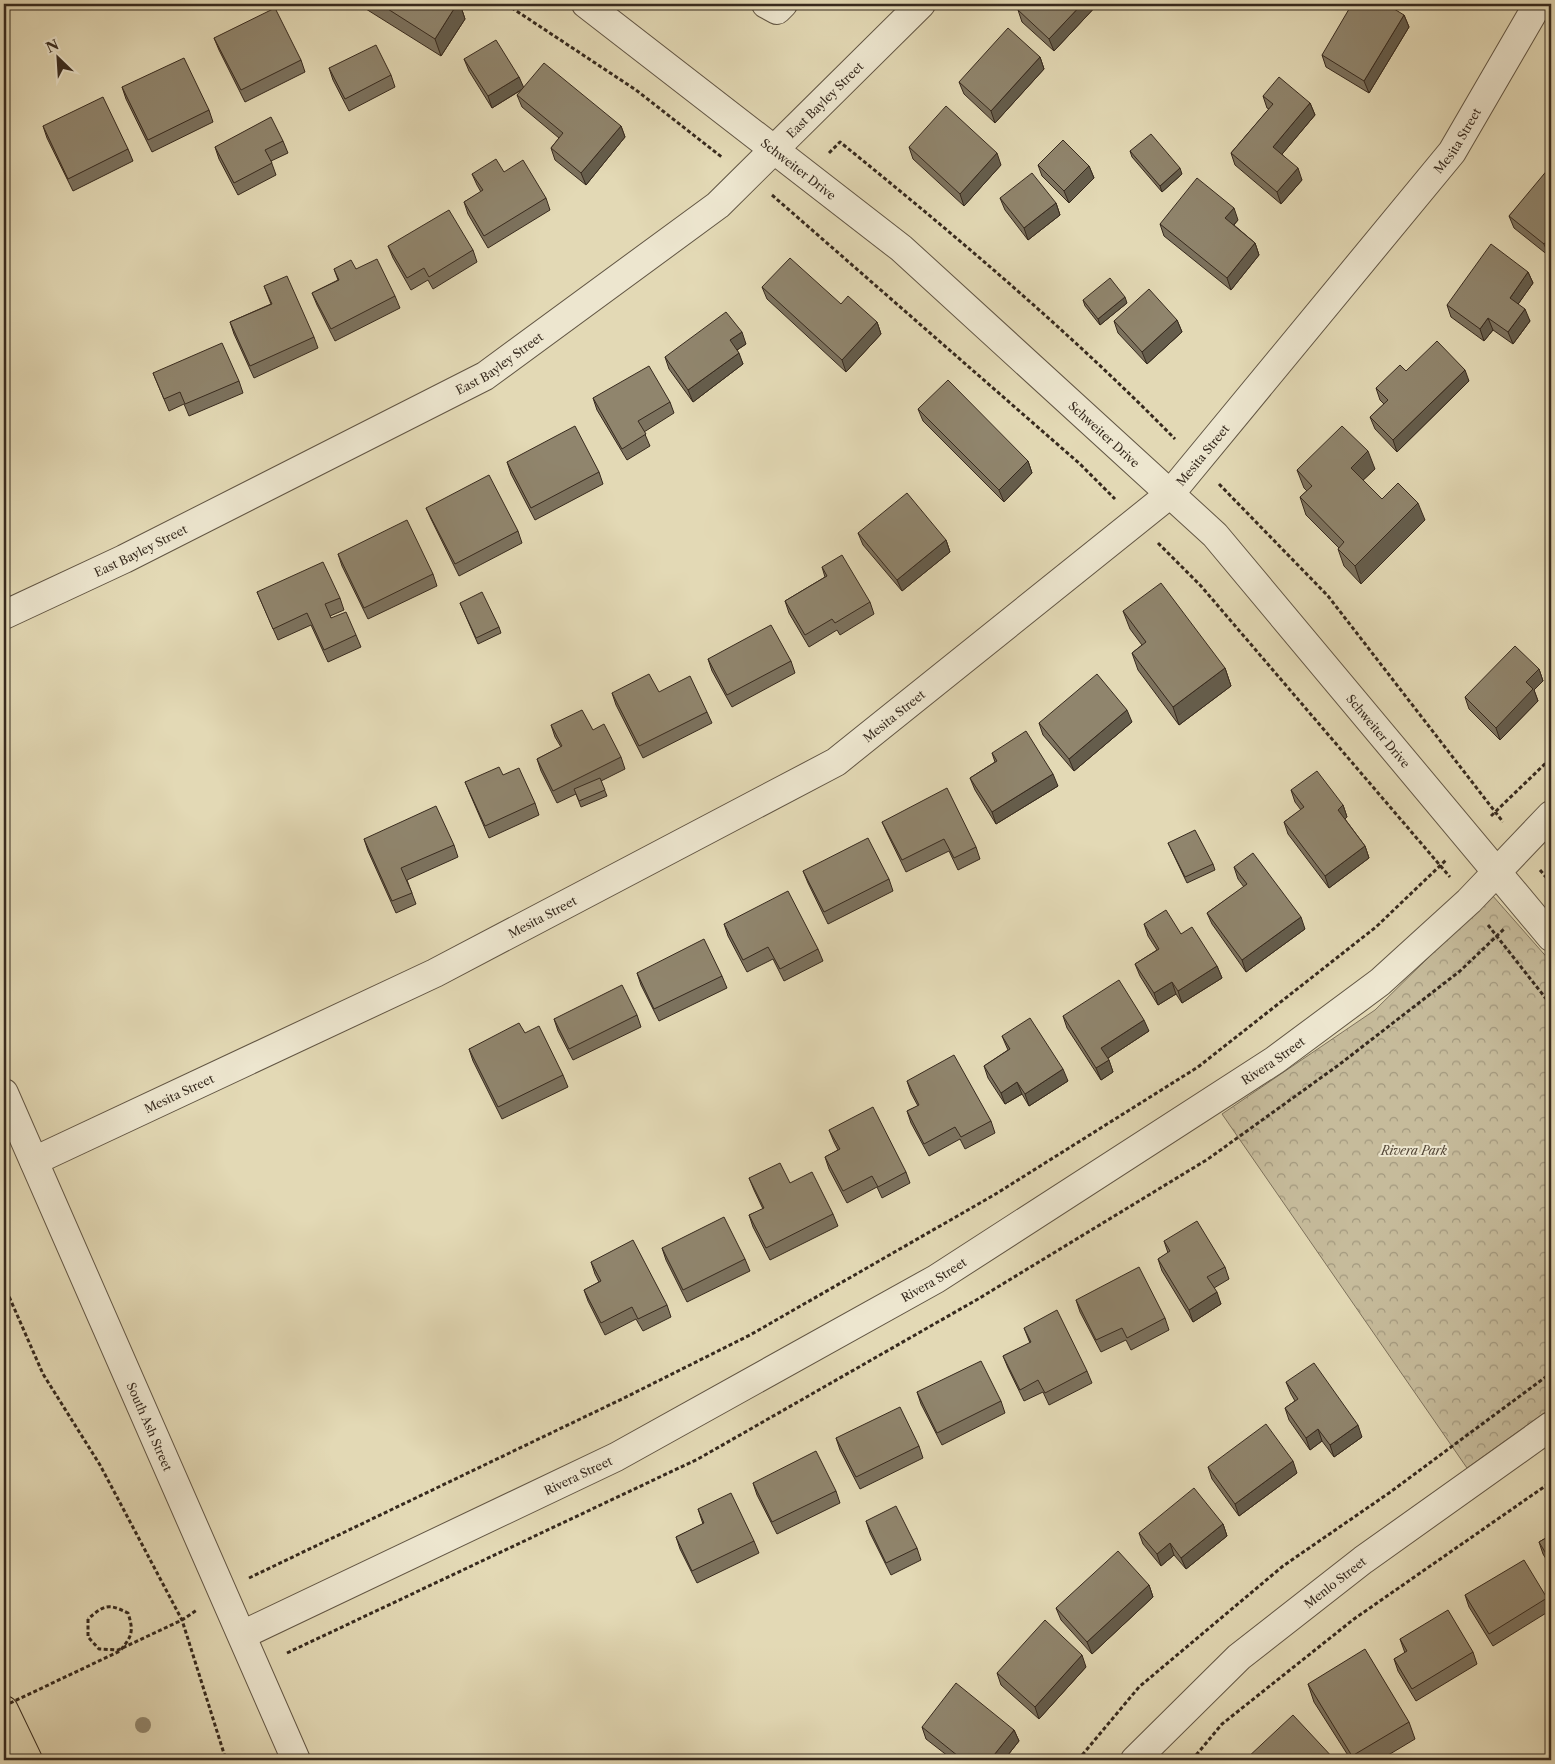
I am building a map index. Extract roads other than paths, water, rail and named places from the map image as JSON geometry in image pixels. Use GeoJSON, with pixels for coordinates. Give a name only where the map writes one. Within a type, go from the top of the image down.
{"type":"FeatureCollection","features":[{"type":"Feature","properties":{"kind":"highway"},"geometry":{"type":"LineString","coordinates":[[4,1710],[28,1760]]}},
{"type":"Feature","properties":{"kind":"street","name":"Schweiter Drive"},"geometry":{"type":"LineString","coordinates":[[586,4],[901,248],[1214,535],[1551,937]]}},
{"type":"Feature","properties":{"kind":"street"},"geometry":{"type":"LineString","coordinates":[[766,4],[777,10],[783,4]]}},
{"type":"Feature","properties":{"kind":"street","name":"Mesita Street"},"geometry":{"type":"LineString","coordinates":[[34,1161],[435,974],[836,762],[1170,494],[1452,152],[1538,4]]}},
{"type":"Feature","properties":{"kind":"street","name":"East Bayley Street"},"geometry":{"type":"LineString","coordinates":[[4,615],[124,559],[485,376],[718,205],[774,150],[913,6]]}},
{"type":"Feature","properties":{"kind":"street","name":"Rivera Street"},"geometry":{"type":"LineString","coordinates":[[242,1635],[616,1457],[936,1279],[1275,1060],[1380,982],[1469,901],[1551,815]]}},
{"type":"Feature","properties":{"kind":"street","name":"South Ash Street"},"geometry":{"type":"LineString","coordinates":[[4,1093],[296,1760]]}},
{"type":"Feature","properties":{"kind":"street","name":"Menlo Street"},"geometry":{"type":"LineString","coordinates":[[1135,1760],[1239,1657],[1363,1560],[1551,1426]]}},
{"type":"Feature","properties":{"kind":"park label","name":"Rivera Park"},"geometry":{"type":"Point","coordinates":[1414,1150]}}]}
